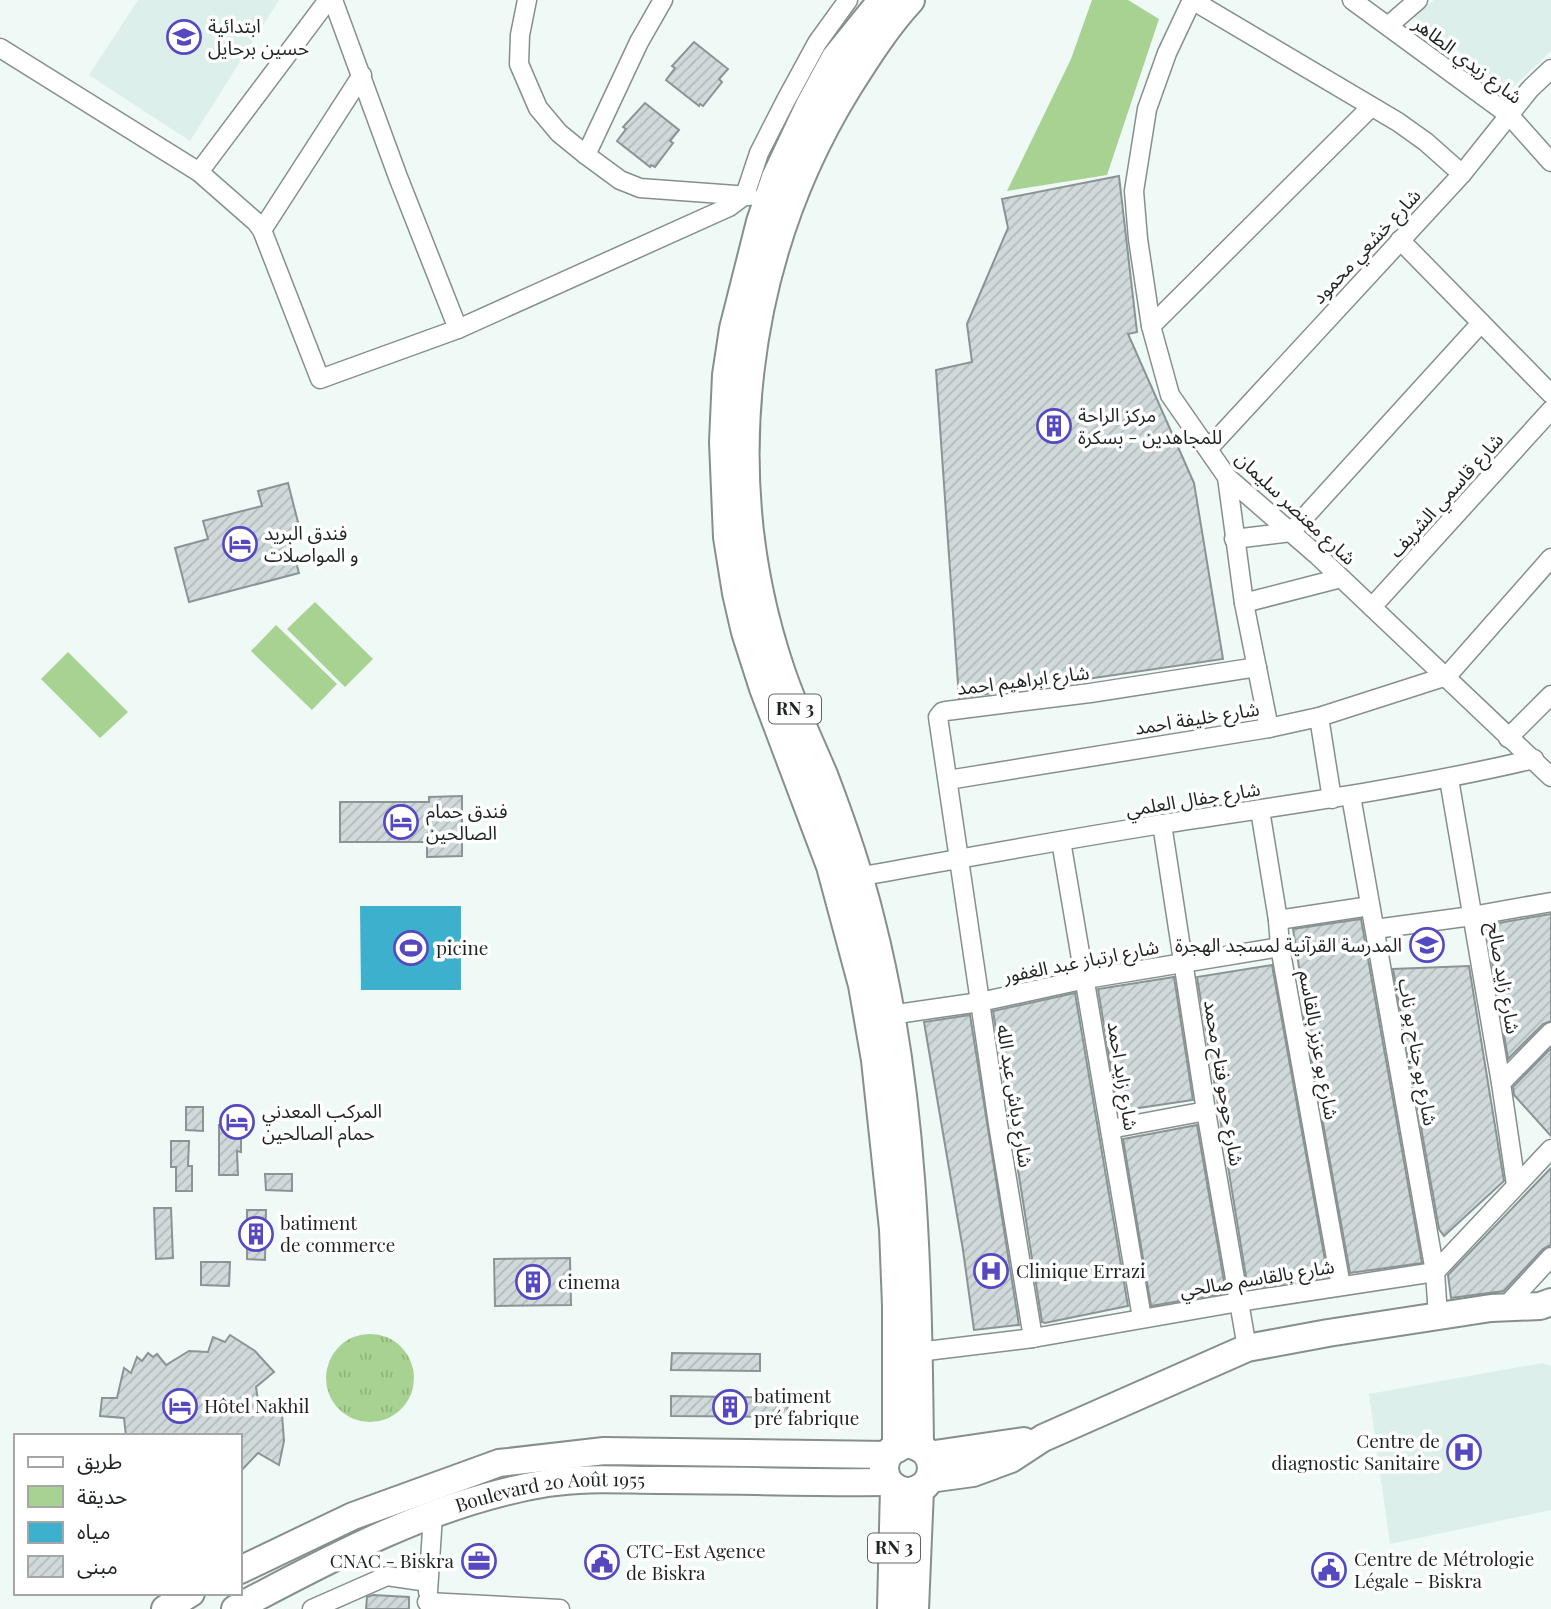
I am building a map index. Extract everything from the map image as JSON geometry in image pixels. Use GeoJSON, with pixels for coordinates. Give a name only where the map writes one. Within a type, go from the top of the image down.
{"type":"FeatureCollection","features":[{"type":"Feature","properties":{"kind":"main road","name":"RN 3"},"geometry":{"type":"LineString","coordinates":[[883,0],[827,50],[788,153],[776,178],[758,196],[761,222],[734,329],[727,375],[724,442],[728,537],[737,593],[755,662],[831,866],[863,985],[876,1060],[894,1229],[914,1609]]}},
{"type":"Feature","properties":{"kind":"main road","name":"RN 3"},"geometry":{"type":"LineString","coordinates":[[892,1609],[918,1352],[910,1160],[890,1015],[870,921],[833,802],[779,669],[760,597],[747,523],[746,414],[752,343],[760,302],[794,191],[832,111],[886,29],[910,0]]}},
{"type":"Feature","properties":{"kind":"street"},"geometry":{"type":"LineString","coordinates":[[527,0],[520,35],[519,64],[538,108],[559,133],[620,180],[640,188],[758,196]]}},
{"type":"Feature","properties":{"kind":"street"},"geometry":{"type":"LineString","coordinates":[[586,155],[639,42],[663,0]]}},
{"type":"Feature","properties":{"kind":"street"},"geometry":{"type":"LineString","coordinates":[[827,50],[849,0]]}},
{"type":"Feature","properties":{"kind":"street"},"geometry":{"type":"LineString","coordinates":[[1192,0],[1398,122],[1426,142],[1462,174]]}},
{"type":"Feature","properties":{"kind":"street","name":"شارع معنصر سليمان"},"geometry":{"type":"LineString","coordinates":[[1192,0],[1167,53],[1151,97],[1139,154],[1135,191],[1138,239],[1151,326],[1170,395],[1227,477],[1373,607],[1551,777]]}},
{"type":"Feature","properties":{"kind":"street","name":"شارع زيدي الطاهر"},"geometry":{"type":"LineString","coordinates":[[1352,0],[1509,115],[1551,162]]}},
{"type":"Feature","properties":{"kind":"street"},"geometry":{"type":"LineString","coordinates":[[1388,26],[1418,0]]}},
{"type":"Feature","properties":{"kind":"street"},"geometry":{"type":"LineString","coordinates":[[199,172],[325,2],[341,20],[398,177],[458,329]]}},
{"type":"Feature","properties":{"kind":"street"},"geometry":{"type":"LineString","coordinates":[[0,48],[199,172],[256,222],[262,230],[320,379],[458,329],[758,196]]}},
{"type":"Feature","properties":{"kind":"street","name":"شارع خشعي محمود"},"geometry":{"type":"LineString","coordinates":[[1208,449],[1462,174],[1530,89],[1551,69]]}},
{"type":"Feature","properties":{"kind":"street"},"geometry":{"type":"LineString","coordinates":[[262,230],[362,75]]}},
{"type":"Feature","properties":{"kind":"street"},"geometry":{"type":"LineString","coordinates":[[1151,326],[1371,107]]}},
{"type":"Feature","properties":{"kind":"street"},"geometry":{"type":"LineString","coordinates":[[1401,240],[1551,394]]}},
{"type":"Feature","properties":{"kind":"street"},"geometry":{"type":"LineString","coordinates":[[1234,539],[1291,532],[1481,323]]}},
{"type":"Feature","properties":{"kind":"street","name":"شارع قاسمي الشريف"},"geometry":{"type":"LineString","coordinates":[[1373,607],[1551,410]]}},
{"type":"Feature","properties":{"kind":"street"},"geometry":{"type":"LineString","coordinates":[[1227,477],[1244,603],[1269,728]]}},
{"type":"Feature","properties":{"kind":"street"},"geometry":{"type":"LineString","coordinates":[[1447,676],[1551,558]]}},
{"type":"Feature","properties":{"kind":"street"},"geometry":{"type":"LineString","coordinates":[[1244,603],[1341,579]]}},
{"type":"Feature","properties":{"kind":"street","name":"شارع ابراهيم احمد"},"geometry":{"type":"LineString","coordinates":[[960,859],[938,721],[942,712],[1090,693],[1257,667]]}},
{"type":"Feature","properties":{"kind":"street","name":"شارع خليفة احمد"},"geometry":{"type":"LineString","coordinates":[[948,780],[1269,728],[1319,717],[1447,676]]}},
{"type":"Feature","properties":{"kind":"street"},"geometry":{"type":"LineString","coordinates":[[1508,738],[1551,695]]}},
{"type":"Feature","properties":{"kind":"street"},"geometry":{"type":"LineString","coordinates":[[1319,717],[1332,799]]}},
{"type":"Feature","properties":{"kind":"street","name":"شارع جفال العلمي"},"geometry":{"type":"LineString","coordinates":[[858,877],[1162,824],[1449,779],[1534,759]]}},
{"type":"Feature","properties":{"kind":"street","name":"شارع زايد صالح"},"geometry":{"type":"LineString","coordinates":[[1449,779],[1516,1185]]}},
{"type":"Feature","properties":{"kind":"street","name":"شارع بو جناح بو ناب"},"geometry":{"type":"LineString","coordinates":[[1351,796],[1435,1272],[1438,1316]]}},
{"type":"Feature","properties":{"kind":"street","name":"شارع بو عزيز بالقاسم"},"geometry":{"type":"LineString","coordinates":[[1259,810],[1278,920],[1280,947],[1341,1286]]}},
{"type":"Feature","properties":{"kind":"street","name":"شارع حوحو فتاح محمد"},"geometry":{"type":"LineString","coordinates":[[1162,824],[1206,1111],[1247,1348]]}},
{"type":"Feature","properties":{"kind":"street","name":"شارع زايد احمد"},"geometry":{"type":"LineString","coordinates":[[1061,841],[1142,1318]]}},
{"type":"Feature","properties":{"kind":"street","name":"شارع دباش عبد الله"},"geometry":{"type":"LineString","coordinates":[[960,859],[1033,1338]]}},
{"type":"Feature","properties":{"kind":"street"},"geometry":{"type":"LineString","coordinates":[[1375,929],[1551,902]]}},
{"type":"Feature","properties":{"kind":"street"},"geometry":{"type":"LineString","coordinates":[[1278,920],[1370,906]]}},
{"type":"Feature","properties":{"kind":"street","name":"شارع ارتباز عبد الغفور"},"geometry":{"type":"LineString","coordinates":[[890,1015],[980,1002],[1086,979],[1280,947]]}},
{"type":"Feature","properties":{"kind":"street"},"geometry":{"type":"LineString","coordinates":[[1501,1083],[1551,1032]]}},
{"type":"Feature","properties":{"kind":"street"},"geometry":{"type":"LineString","coordinates":[[1110,1129],[1206,1111]]}},
{"type":"Feature","properties":{"kind":"street"},"geometry":{"type":"LineString","coordinates":[[1435,1272],[1551,1149]]}},
{"type":"Feature","properties":{"kind":"street"},"geometry":{"type":"LineString","coordinates":[[1505,1307],[1551,1257]]}},
{"type":"Feature","properties":{"kind":"street","name":"شارع بالقاسم صالحي"},"geometry":{"type":"LineString","coordinates":[[918,1352],[1033,1338],[1239,1302],[1435,1272]]}},
{"type":"Feature","properties":{"kind":"street"},"geometry":{"type":"LineString","coordinates":[[908,1468],[972,1473],[1011,1459],[1043,1438],[1247,1348],[1328,1332],[1438,1316],[1505,1307],[1547,1307]]}},
{"type":"Feature","properties":{"kind":"street","name":"Boulevard 20 Août 1955"},"geometry":{"type":"LineString","coordinates":[[242,1569],[353,1516],[486,1467],[517,1460],[604,1451],[908,1468]]}},
{"type":"Feature","properties":{"kind":"street","name":"Boulevard 20 Août 1955"},"geometry":{"type":"LineString","coordinates":[[235,1609],[322,1563],[433,1515],[503,1492],[550,1483],[586,1480],[908,1468]]}},
{"type":"Feature","properties":{"kind":"street"},"geometry":{"type":"LineString","coordinates":[[433,1515],[427,1606],[560,1609]]}},
{"type":"Feature","properties":{"kind":"street"},"geometry":{"type":"LineString","coordinates":[[312,1609],[387,1576],[429,1582]]}},
{"type":"Feature","properties":{"kind":"street"},"geometry":{"type":"LineString","coordinates":[[165,1609],[188,1595]]}},
{"type":"Feature","properties":{"kind":"shaded area","name":"ابتدائية حسين برحايل"},"geometry":{"type":"Polygon","coordinates":[[[138,0],[279,0],[190,141],[89,75],[138,0]]]}},
{"type":"Feature","properties":{"kind":"shaded area"},"geometry":{"type":"Polygon","coordinates":[[[1434,0],[1551,0],[1551,51],[1510,90],[1414,17],[1434,0]]]}},
{"type":"Feature","properties":{"kind":"shaded area","name":"Centre de diagnostic Sanitaire"},"geometry":{"type":"Polygon","coordinates":[[[1542,1363],[1551,1366],[1551,1510],[1390,1544],[1369,1394],[1542,1363]]]}},
{"type":"Feature","properties":{"kind":"green space"},"geometry":{"type":"Polygon","coordinates":[[[1092,0],[1128,0],[1159,19],[1107,175],[1007,191],[1071,59],[1092,0]]]}},
{"type":"Feature","properties":{"kind":"green space"},"geometry":{"type":"Polygon","coordinates":[[[315,602],[373,659],[345,687],[287,629],[315,602]]]}},
{"type":"Feature","properties":{"kind":"green space"},"geometry":{"type":"Polygon","coordinates":[[[276,625],[337,684],[312,710],[251,651],[276,625]]]}},
{"type":"Feature","properties":{"kind":"green space"},"geometry":{"type":"Polygon","coordinates":[[[68,652],[128,712],[100,738],[41,679],[68,652]]]}},
{"type":"Feature","properties":{"kind":"green space"},"geometry":{"type":"Polygon","coordinates":[[[370,1334],[387,1338],[401,1347],[410,1361],[414,1378],[410,1395],[401,1409],[387,1418],[370,1422],[353,1418],[339,1409],[330,1395],[326,1378],[330,1361],[339,1347],[353,1338],[370,1334]]]}},
{"type":"Feature","properties":{"kind":"water","name":"picine"},"geometry":{"type":"Polygon","coordinates":[[[360,906],[461,906],[461,990],[361,990],[360,906]]]}},
{"type":"Feature","properties":{"kind":"building"},"geometry":{"type":"Polygon","coordinates":[[[694,42],[728,69],[719,79],[722,82],[703,106],[699,106],[666,80],[675,68],[672,66],[694,42]]]}},
{"type":"Feature","properties":{"kind":"building"},"geometry":{"type":"Polygon","coordinates":[[[645,103],[679,130],[655,167],[650,167],[617,141],[626,129],[623,127],[645,103]]]}},
{"type":"Feature","properties":{"kind":"building","name":"مركز الراحة للمجاهدين - بسكرة"},"geometry":{"type":"Polygon","coordinates":[[[1119,176],[1137,332],[1128,334],[1194,483],[1223,659],[959,698],[936,370],[972,362],[967,324],[1008,228],[1002,199],[1119,176]]]}},
{"type":"Feature","properties":{"kind":"building","name":"فندق البريد و المواصلات"},"geometry":{"type":"Polygon","coordinates":[[[288,483],[302,538],[290,541],[299,573],[189,602],[175,548],[208,539],[203,521],[262,506],[258,491],[288,483]]]}},
{"type":"Feature","properties":{"kind":"building","name":"فندق حمام الصالحين"},"geometry":{"type":"Polygon","coordinates":[[[462,796],[462,856],[427,857],[427,842],[340,842],[340,802],[429,802],[429,797],[462,796]]]}},
{"type":"Feature","properties":{"kind":"building"},"geometry":{"type":"Polygon","coordinates":[[[1551,914],[1551,1021],[1543,1024],[1508,1059],[1486,925],[1551,914]]]}},
{"type":"Feature","properties":{"kind":"building"},"geometry":{"type":"Polygon","coordinates":[[[1361,919],[1422,1263],[1350,1273],[1303,1012],[1306,1011],[1293,929],[1361,919]]]}},
{"type":"Feature","properties":{"kind":"building"},"geometry":{"type":"Polygon","coordinates":[[[1272,965],[1328,1277],[1248,1289],[1197,977],[1272,965]]]}},
{"type":"Feature","properties":{"kind":"building"},"geometry":{"type":"Polygon","coordinates":[[[1469,966],[1504,1181],[1444,1236],[1439,1229],[1393,969],[1469,966]]]}},
{"type":"Feature","properties":{"kind":"building"},"geometry":{"type":"Polygon","coordinates":[[[1174,977],[1193,1100],[1118,1111],[1098,989],[1174,977]]]}},
{"type":"Feature","properties":{"kind":"building"},"geometry":{"type":"Polygon","coordinates":[[[1075,993],[1128,1306],[1045,1323],[1042,1322],[993,1011],[1075,993]]]}},
{"type":"Feature","properties":{"kind":"building"},"geometry":{"type":"Polygon","coordinates":[[[970,1015],[1019,1325],[974,1330],[924,1022],[970,1015]]]}},
{"type":"Feature","properties":{"kind":"building"},"geometry":{"type":"Polygon","coordinates":[[[1551,1048],[1551,1136],[1514,1095],[1513,1087],[1551,1048]]]}},
{"type":"Feature","properties":{"kind":"building"},"geometry":{"type":"Polygon","coordinates":[[[186,1107],[203,1107],[203,1131],[186,1130],[186,1107]]]}},
{"type":"Feature","properties":{"kind":"building"},"geometry":{"type":"Polygon","coordinates":[[[219,1125],[241,1126],[241,1152],[237,1151],[238,1175],[219,1175],[219,1125]]]}},
{"type":"Feature","properties":{"kind":"building"},"geometry":{"type":"Polygon","coordinates":[[[1197,1125],[1226,1293],[1151,1306],[1123,1139],[1197,1125]]]}},
{"type":"Feature","properties":{"kind":"building"},"geometry":{"type":"Polygon","coordinates":[[[171,1141],[189,1141],[188,1166],[192,1166],[192,1191],[176,1191],[176,1167],[171,1167],[171,1141]]]}},
{"type":"Feature","properties":{"kind":"building"},"geometry":{"type":"Polygon","coordinates":[[[1551,1168],[1551,1245],[1543,1249],[1504,1291],[1451,1298],[1448,1275],[1551,1168]]]}},
{"type":"Feature","properties":{"kind":"building","name":"batiment de commerce"},"geometry":{"type":"Polygon","coordinates":[[[265,1174],[292,1174],[292,1191],[266,1190],[265,1174]]]}},
{"type":"Feature","properties":{"kind":"building"},"geometry":{"type":"Polygon","coordinates":[[[154,1208],[171,1208],[173,1258],[156,1259],[154,1208]]]}},
{"type":"Feature","properties":{"kind":"building","name":"batiment de commerce"},"geometry":{"type":"Polygon","coordinates":[[[247,1210],[266,1210],[265,1260],[247,1259],[247,1210]]]}},
{"type":"Feature","properties":{"kind":"building","name":"cinema"},"geometry":{"type":"Polygon","coordinates":[[[570,1258],[571,1305],[495,1306],[494,1259],[570,1258]]]}},
{"type":"Feature","properties":{"kind":"building"},"geometry":{"type":"Polygon","coordinates":[[[201,1262],[230,1262],[229,1286],[201,1285],[201,1262]]]}},
{"type":"Feature","properties":{"kind":"building","name":"Hôtel Nakhil"},"geometry":{"type":"Polygon","coordinates":[[[230,1335],[255,1351],[274,1372],[256,1387],[260,1414],[282,1414],[284,1441],[279,1465],[258,1453],[242,1470],[242,1434],[126,1434],[124,1418],[100,1416],[102,1398],[117,1398],[124,1368],[131,1373],[137,1357],[142,1361],[148,1353],[153,1357],[157,1354],[166,1365],[189,1351],[208,1352],[213,1337],[225,1342],[230,1335]]]}},
{"type":"Feature","properties":{"kind":"building","name":"batiment pré fabrique"},"geometry":{"type":"Polygon","coordinates":[[[672,1353],[760,1354],[760,1371],[671,1370],[672,1353]]]}},
{"type":"Feature","properties":{"kind":"building","name":"batiment pré fabrique"},"geometry":{"type":"Polygon","coordinates":[[[671,1396],[787,1398],[788,1417],[671,1416],[671,1396]]]}},
{"type":"Feature","properties":{"kind":"building"},"geometry":{"type":"Polygon","coordinates":[[[367,1597],[409,1597],[409,1609],[366,1609],[367,1597]]]}},
{"type":"Feature","properties":{"kind":"place","name":"ابتدائية حسين برحايل"},"geometry":{"type":"Point","coordinates":[184,37]}},
{"type":"Feature","properties":{"kind":"place","name":"مركز الراحة للمجاهدين - بسكرة"},"geometry":{"type":"Point","coordinates":[1054,426]}},
{"type":"Feature","properties":{"kind":"place","name":"فندق البريد و المواصلات"},"geometry":{"type":"Point","coordinates":[240,544]}},
{"type":"Feature","properties":{"kind":"place","name":"فندق حمام الصالحين"},"geometry":{"type":"Point","coordinates":[401,822]}},
{"type":"Feature","properties":{"kind":"place","name":"المدرسة القرآنية لمسجد الهجرة"},"geometry":{"type":"Point","coordinates":[1427,945]}},
{"type":"Feature","properties":{"kind":"place","name":"picine"},"geometry":{"type":"Point","coordinates":[411,948]}},
{"type":"Feature","properties":{"kind":"place","name":"المركب المعدني حمام الصالحين"},"geometry":{"type":"Point","coordinates":[237,1122]}},
{"type":"Feature","properties":{"kind":"place","name":"batiment de commerce"},"geometry":{"type":"Point","coordinates":[256,1234]}},
{"type":"Feature","properties":{"kind":"place","name":"Clinique Errazi"},"geometry":{"type":"Point","coordinates":[991,1271]}},
{"type":"Feature","properties":{"kind":"place","name":"cinema"},"geometry":{"type":"Point","coordinates":[533,1282]}},
{"type":"Feature","properties":{"kind":"place","name":"Hôtel Nakhil"},"geometry":{"type":"Point","coordinates":[180,1406]}},
{"type":"Feature","properties":{"kind":"place","name":"batiment pré fabrique"},"geometry":{"type":"Point","coordinates":[730,1407]}},
{"type":"Feature","properties":{"kind":"place","name":"Centre de diagnostic Sanitaire"},"geometry":{"type":"Point","coordinates":[1464,1452]}},
{"type":"Feature","properties":{"kind":"place","name":"CNAC - Biskra"},"geometry":{"type":"Point","coordinates":[479,1561]}},
{"type":"Feature","properties":{"kind":"place","name":"CTC-Est Agence de Biskra"},"geometry":{"type":"Point","coordinates":[602,1562]}},
{"type":"Feature","properties":{"kind":"place","name":"Centre de Métrologie Légale - Biskra"},"geometry":{"type":"Point","coordinates":[1329,1570]}}]}
